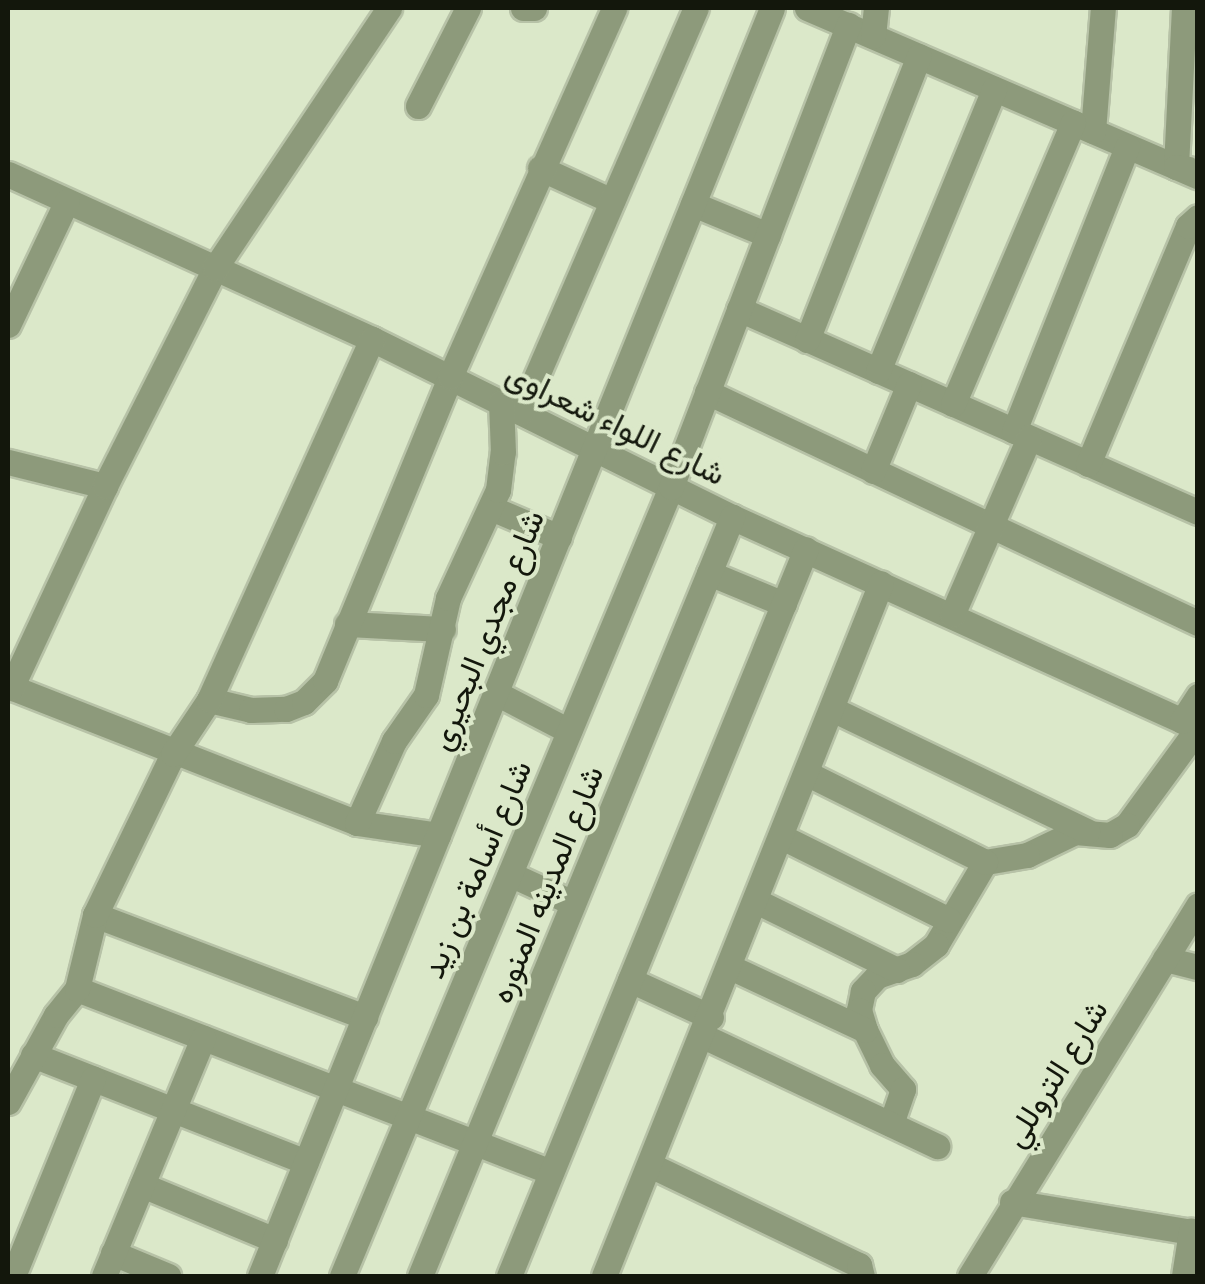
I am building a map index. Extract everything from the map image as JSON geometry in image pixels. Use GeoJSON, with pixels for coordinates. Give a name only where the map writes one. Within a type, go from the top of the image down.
{"type":"FeatureCollection","features":[{"type":"Feature","properties":{"kind":"street"},"geometry":{"type":"LineString","coordinates":[[389,8],[215,268],[9,687],[357,824],[438,835]]}},
{"type":"Feature","properties":{"kind":"street"},"geometry":{"type":"LineString","coordinates":[[418,106],[468,8]]}},
{"type":"Feature","properties":{"kind":"street"},"geometry":{"type":"LineString","coordinates":[[523,8],[534,8]]}},
{"type":"Feature","properties":{"kind":"street"},"geometry":{"type":"LineString","coordinates":[[209,700],[251,710],[286,709],[304,702],[326,681],[450,377],[614,8]]}},
{"type":"Feature","properties":{"kind":"street"},"geometry":{"type":"LineString","coordinates":[[357,824],[394,741],[426,695],[448,598],[502,474],[511,407],[612,202],[696,8]]}},
{"type":"Feature","properties":{"kind":"street","name":"شارع مجدي البحيري"},"geometry":{"type":"LineString","coordinates":[[260,1276],[772,8]]}},
{"type":"Feature","properties":{"kind":"street"},"geometry":{"type":"LineString","coordinates":[[808,8],[1190,171],[1184,8]]}},
{"type":"Feature","properties":{"kind":"street"},"geometry":{"type":"LineString","coordinates":[[874,36],[876,8]]}},
{"type":"Feature","properties":{"kind":"street"},"geometry":{"type":"LineString","coordinates":[[953,404],[1083,127],[1102,8]]}},
{"type":"Feature","properties":{"kind":"street","name":"شارع أسامة بن زيد"},"geometry":{"type":"LineString","coordinates":[[342,1276],[670,486],[848,25]]}},
{"type":"Feature","properties":{"kind":"street"},"geometry":{"type":"LineString","coordinates":[[807,340],[919,56]]}},
{"type":"Feature","properties":{"kind":"street"},"geometry":{"type":"LineString","coordinates":[[878,371],[994,89]]}},
{"type":"Feature","properties":{"kind":"street"},"geometry":{"type":"LineString","coordinates":[[952,615],[991,526],[1127,147]]}},
{"type":"Feature","properties":{"kind":"street"},"geometry":{"type":"LineString","coordinates":[[540,168],[612,202]]}},
{"type":"Feature","properties":{"kind":"street","name":"شارع اللواء شعراوى"},"geometry":{"type":"LineString","coordinates":[[8,174],[372,339],[732,517],[1190,725]]}},
{"type":"Feature","properties":{"kind":"street"},"geometry":{"type":"LineString","coordinates":[[8,325],[67,202]]}},
{"type":"Feature","properties":{"kind":"street"},"geometry":{"type":"LineString","coordinates":[[693,204],[768,235]]}},
{"type":"Feature","properties":{"kind":"street"},"geometry":{"type":"LineString","coordinates":[[1088,464],[1188,226],[1198,217]]}},
{"type":"Feature","properties":{"kind":"street"},"geometry":{"type":"LineString","coordinates":[[739,309],[1198,512]]}},
{"type":"Feature","properties":{"kind":"street"},"geometry":{"type":"LineString","coordinates":[[8,1102],[76,988],[96,916],[174,754],[209,700],[372,339]]}},
{"type":"Feature","properties":{"kind":"street"},"geometry":{"type":"LineString","coordinates":[[872,471],[908,384]]}},
{"type":"Feature","properties":{"kind":"street"},"geometry":{"type":"LineString","coordinates":[[707,392],[1198,623]]}},
{"type":"Feature","properties":{"kind":"street"},"geometry":{"type":"LineString","coordinates":[[8,462],[105,486]]}},
{"type":"Feature","properties":{"kind":"street"},"geometry":{"type":"LineString","coordinates":[[490,508],[559,536]]}},
{"type":"Feature","properties":{"kind":"street","name":"شارع المدينه المنوره"},"geometry":{"type":"LineString","coordinates":[[420,1276],[732,517]]}},
{"type":"Feature","properties":{"kind":"street"},"geometry":{"type":"LineString","coordinates":[[508,1276],[806,549]]}},
{"type":"Feature","properties":{"kind":"street"},"geometry":{"type":"LineString","coordinates":[[709,574],[784,604]]}},
{"type":"Feature","properties":{"kind":"street"},"geometry":{"type":"LineString","coordinates":[[604,1276],[881,583]]}},
{"type":"Feature","properties":{"kind":"street"},"geometry":{"type":"LineString","coordinates":[[347,624],[443,629]]}},
{"type":"Feature","properties":{"kind":"street"},"geometry":{"type":"LineString","coordinates":[[496,693],[569,731]]}},
{"type":"Feature","properties":{"kind":"street"},"geometry":{"type":"LineString","coordinates":[[832,709],[1086,831],[1110,835],[1127,826],[1190,725],[1198,696]]}},
{"type":"Feature","properties":{"kind":"street"},"geometry":{"type":"LineString","coordinates":[[806,774],[984,862],[1027,855],[1066,835],[1086,831]]}},
{"type":"Feature","properties":{"kind":"street"},"geometry":{"type":"LineString","coordinates":[[782,837],[949,920]]}},
{"type":"Feature","properties":{"kind":"street"},"geometry":{"type":"LineString","coordinates":[[891,1124],[903,1089],[882,1065],[866,1030],[859,1010],[863,990],[877,976],[897,970],[936,945],[984,862]]}},
{"type":"Feature","properties":{"kind":"street"},"geometry":{"type":"LineString","coordinates":[[510,874],[573,903]]}},
{"type":"Feature","properties":{"kind":"street"},"geometry":{"type":"LineString","coordinates":[[756,901],[897,970]]}},
{"type":"Feature","properties":{"kind":"street","name":"شارع التروللي"},"geometry":{"type":"LineString","coordinates":[[970,1276],[1012,1202],[1198,906]]}},
{"type":"Feature","properties":{"kind":"street"},"geometry":{"type":"LineString","coordinates":[[96,916],[365,1016]]}},
{"type":"Feature","properties":{"kind":"street"},"geometry":{"type":"LineString","coordinates":[[1165,960],[1198,967]]}},
{"type":"Feature","properties":{"kind":"street"},"geometry":{"type":"LineString","coordinates":[[730,967],[866,1030]]}},
{"type":"Feature","properties":{"kind":"street"},"geometry":{"type":"LineString","coordinates":[[630,980],[707,1026],[937,1146]]}},
{"type":"Feature","properties":{"kind":"street"},"geometry":{"type":"LineString","coordinates":[[76,988],[552,1172]]}},
{"type":"Feature","properties":{"kind":"street"},"geometry":{"type":"LineString","coordinates":[[168,1276],[109,1265],[203,1038]]}},
{"type":"Feature","properties":{"kind":"street"},"geometry":{"type":"LineString","coordinates":[[33,1055],[306,1162]]}},
{"type":"Feature","properties":{"kind":"street"},"geometry":{"type":"LineString","coordinates":[[13,1276],[93,1079]]}},
{"type":"Feature","properties":{"kind":"street"},"geometry":{"type":"LineString","coordinates":[[650,1164],[859,1265],[862,1276]]}},
{"type":"Feature","properties":{"kind":"street"},"geometry":{"type":"LineString","coordinates":[[142,1186],[275,1240]]}},
{"type":"Feature","properties":{"kind":"street"},"geometry":{"type":"LineString","coordinates":[[1012,1202],[1194,1232],[1184,1276]]}}]}
